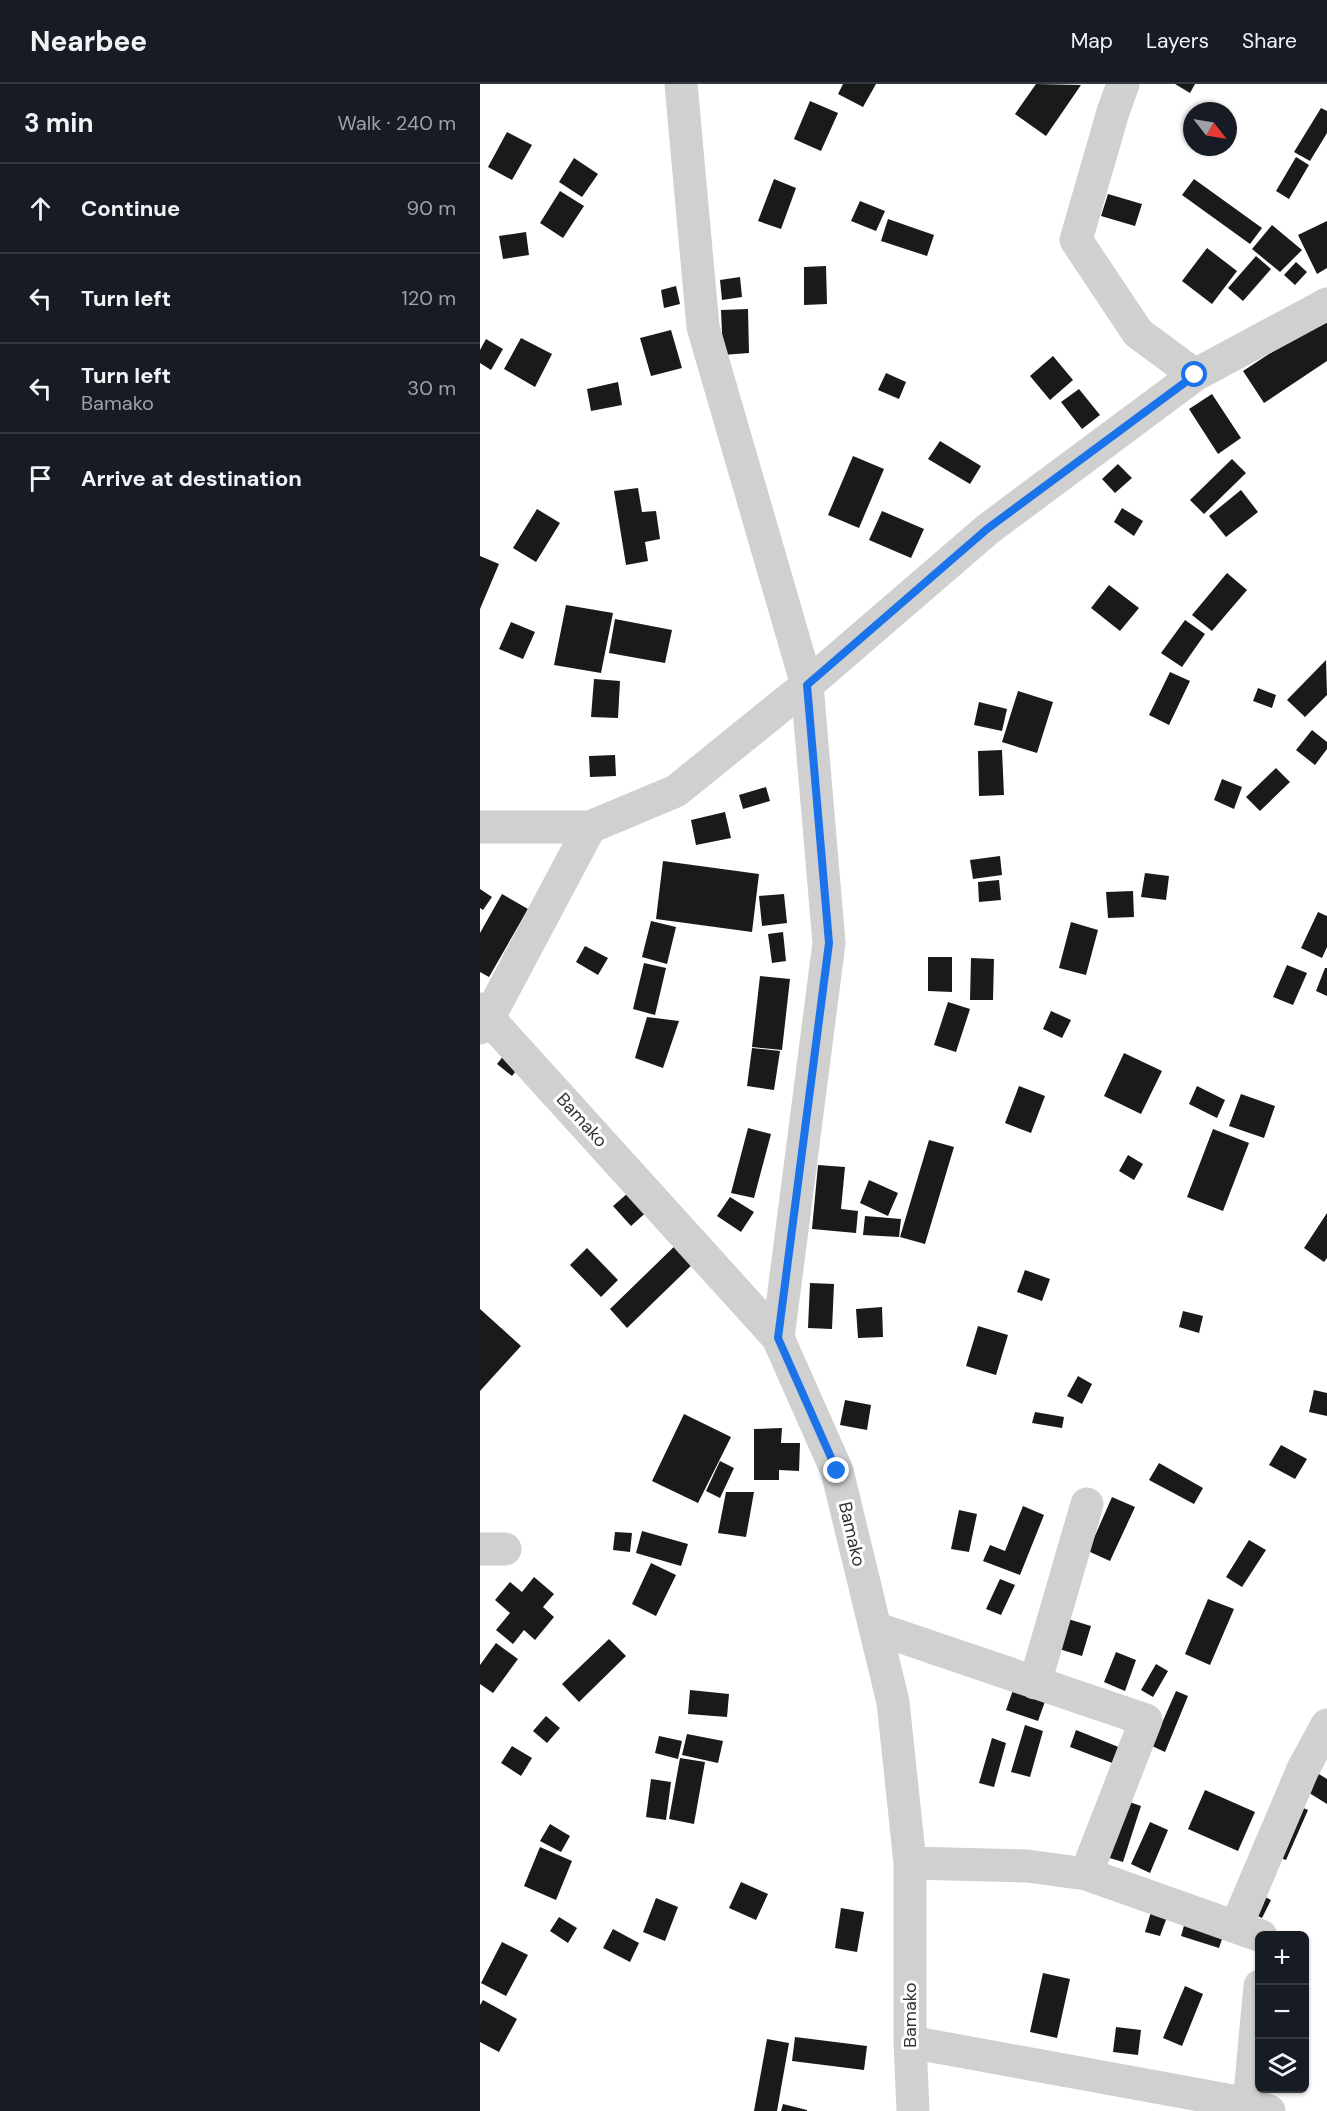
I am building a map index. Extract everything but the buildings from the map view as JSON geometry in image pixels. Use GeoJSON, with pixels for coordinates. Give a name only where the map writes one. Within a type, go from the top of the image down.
{"type":"FeatureCollection","features":[{"type":"Feature","properties":{"kind":"street"},"geometry":{"type":"LineString","coordinates":[[681,84],[703,327],[807,685],[829,943],[778,1338]]}},
{"type":"Feature","properties":{"kind":"street"},"geometry":{"type":"LineString","coordinates":[[1123,84],[1076,240],[1138,333],[1195,375]]}},
{"type":"Feature","properties":{"kind":"street"},"geometry":{"type":"LineString","coordinates":[[480,827],[590,827],[676,791],[807,685],[987,529],[1195,375],[1327,304]]}},
{"type":"Feature","properties":{"kind":"street"},"geometry":{"type":"LineString","coordinates":[[483,1018],[590,827]]}},
{"type":"Feature","properties":{"kind":"street","name":"Bamako"},"geometry":{"type":"LineString","coordinates":[[483,1018],[778,1338],[837,1471],[893,1702],[910,1863],[910,2042],[913,2111]]}},
{"type":"Feature","properties":{"kind":"street"},"geometry":{"type":"LineString","coordinates":[[1035,1683],[1087,1504]]}},
{"type":"Feature","properties":{"kind":"street"},"geometry":{"type":"LineString","coordinates":[[875,1628],[1146,1720],[1086,1874]]}},
{"type":"Feature","properties":{"kind":"street"},"geometry":{"type":"LineString","coordinates":[[910,1863],[1027,1866],[1086,1874],[1249,1931],[1303,1769],[1327,1725]]}},
{"type":"Feature","properties":{"kind":"street"},"geometry":{"type":"LineString","coordinates":[[910,2042],[1259,2108],[1260,2039]]}},
{"type":"Feature","properties":{"kind":"route"},"geometry":{"type":"LineString","coordinates":[[837,1471],[778,1338],[829,943],[807,685],[987,529],[1195,375]]}}]}
